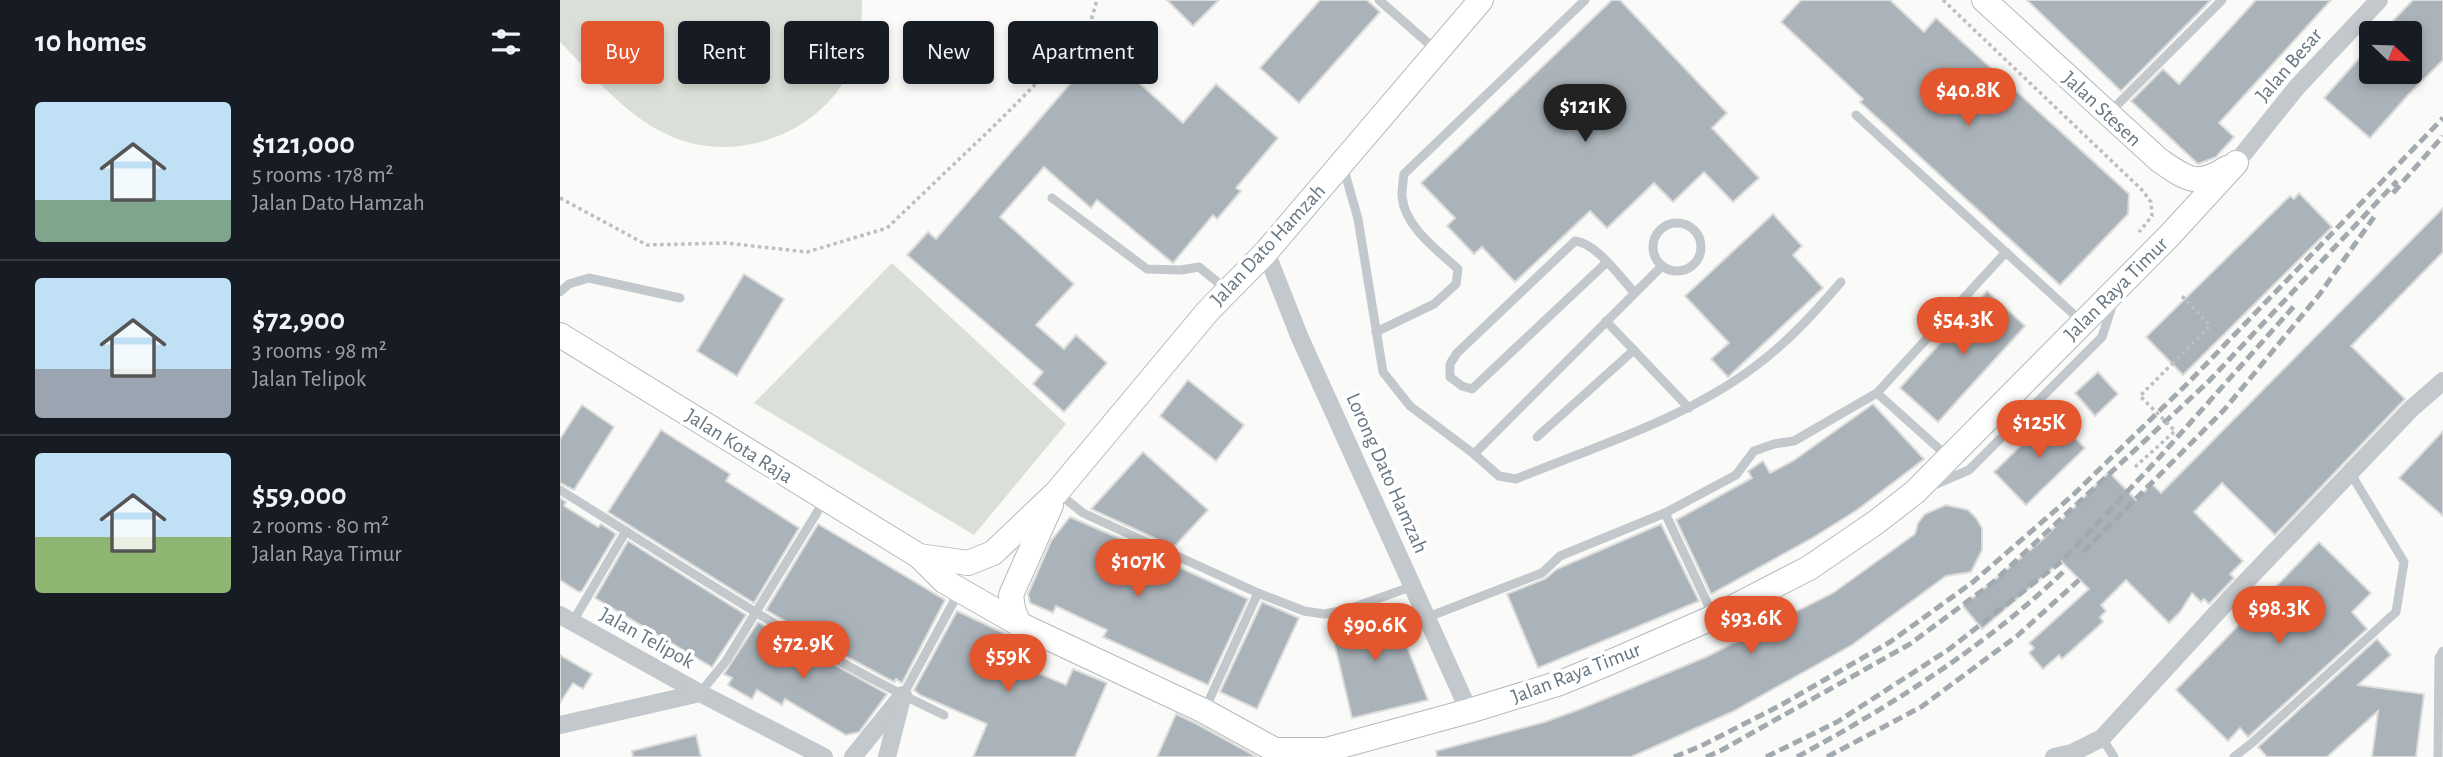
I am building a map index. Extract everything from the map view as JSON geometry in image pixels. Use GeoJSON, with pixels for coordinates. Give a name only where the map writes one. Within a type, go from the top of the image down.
{"type":"FeatureCollection","features":[{"type":"Feature","properties":{"kind":"main road","name":"Jalan Dato Hamzah"},"geometry":{"type":"LineString","coordinates":[[1057,492],[1227,290],[1266,252],[1481,0]]}},
{"type":"Feature","properties":{"kind":"main road","name":"Jalan Stesen"},"geometry":{"type":"LineString","coordinates":[[1996,3],[2108,114],[2159,160],[2188,180],[2214,177],[2236,163]]}},
{"type":"Feature","properties":{"kind":"main road","name":"Jalan Stesen"},"geometry":{"type":"LineString","coordinates":[[2159,160],[2181,202],[2169,236]]}},
{"type":"Feature","properties":{"kind":"main road","name":"Jalan Raya Timur"},"geometry":{"type":"LineString","coordinates":[[919,556],[944,581],[1019,624],[1204,712],[1275,750],[1326,751],[1469,711],[1560,683],[1714,617],[1809,568],[1875,523],[1915,492],[1950,458],[2169,236],[2236,163]]}},
{"type":"Feature","properties":{"kind":"main road","name":"Jalan Kota Raja"},"geometry":{"type":"LineString","coordinates":[[560,335],[919,556]]}},
{"type":"Feature","properties":{"kind":"main road"},"geometry":{"type":"LineString","coordinates":[[919,556],[968,563],[993,553],[1057,492]]}},
{"type":"Feature","properties":{"kind":"main road"},"geometry":{"type":"LineString","coordinates":[[1019,624],[1013,609],[1012,594],[1057,492]]}},
{"type":"Feature","properties":{"kind":"street","name":"Jalan Besar"},"geometry":{"type":"LineString","coordinates":[[2236,163],[2298,87],[2379,0]]}},
{"type":"Feature","properties":{"kind":"street","name":"Lorong Dato Hamzah"},"geometry":{"type":"LineString","coordinates":[[1266,252],[1300,338],[1469,711]]}},
{"type":"Feature","properties":{"kind":"street"},"geometry":{"type":"LineString","coordinates":[[2054,757],[2073,753],[2102,737],[2233,594],[2411,409],[2443,381]]}},
{"type":"Feature","properties":{"kind":"street","name":"Jalan Telipok"},"geometry":{"type":"LineString","coordinates":[[566,619],[824,757]]}},
{"type":"Feature","properties":{"kind":"street"},"geometry":{"type":"LineString","coordinates":[[560,725],[700,693]]}},
{"type":"Feature","properties":{"kind":"street"},"geometry":{"type":"LineString","coordinates":[[853,757],[903,695]]}},
{"type":"Feature","properties":{"kind":"street"},"geometry":{"type":"LineString","coordinates":[[887,757],[903,695]]}},
{"type":"Feature","properties":{"kind":"lane"},"geometry":{"type":"LineString","coordinates":[[1379,0],[1437,51]]}},
{"type":"Feature","properties":{"kind":"lane"},"geometry":{"type":"LineString","coordinates":[[1376,332],[1434,304],[1455,284],[1458,269],[1426,239],[1407,214],[1402,196],[1404,174],[1585,0]]}},
{"type":"Feature","properties":{"kind":"lane"},"geometry":{"type":"LineString","coordinates":[[2108,114],[2222,0]]}},
{"type":"Feature","properties":{"kind":"lane"},"geometry":{"type":"LineString","coordinates":[[1857,115],[2082,322]]}},
{"type":"Feature","properties":{"kind":"lane"},"geometry":{"type":"LineString","coordinates":[[1342,164],[1358,219],[1383,372],[1410,405],[1499,476],[1516,479],[1689,408],[1756,366],[1794,334],[1841,282]]}},
{"type":"Feature","properties":{"kind":"lane"},"geometry":{"type":"LineString","coordinates":[[1052,198],[1147,269],[1181,270],[1199,267],[1227,290]]}},
{"type":"Feature","properties":{"kind":"lane"},"geometry":{"type":"LineString","coordinates":[[1672,223],[1680,223],[1695,230],[1701,244],[1698,260],[1692,266],[1677,271],[1662,266],[1657,260],[1653,245],[1659,230],[1672,223]]}},
{"type":"Feature","properties":{"kind":"lane"},"geometry":{"type":"LineString","coordinates":[[1606,262],[1472,389],[1462,386],[1450,377],[1450,364],[1457,353],[1575,241],[1586,242],[1606,262],[1634,292]]}},
{"type":"Feature","properties":{"kind":"lane"},"geometry":{"type":"LineString","coordinates":[[1427,617],[1542,573],[1560,556],[1665,513],[1736,475],[1754,451],[1794,441],[1877,393],[2006,252]]}},
{"type":"Feature","properties":{"kind":"lane"},"geometry":{"type":"LineString","coordinates":[[1474,454],[1662,266]]}},
{"type":"Feature","properties":{"kind":"lane"},"geometry":{"type":"LineString","coordinates":[[560,292],[569,284],[589,278],[680,298]]}},
{"type":"Feature","properties":{"kind":"lane"},"geometry":{"type":"LineString","coordinates":[[1915,492],[1969,470],[2092,347],[2105,331],[2117,288]]}},
{"type":"Feature","properties":{"kind":"lane"},"geometry":{"type":"LineString","coordinates":[[1606,321],[1689,408]]}},
{"type":"Feature","properties":{"kind":"lane"},"geometry":{"type":"LineString","coordinates":[[1537,437],[1634,350]]}},
{"type":"Feature","properties":{"kind":"lane"},"geometry":{"type":"LineString","coordinates":[[1877,393],[1950,458]]}},
{"type":"Feature","properties":{"kind":"lane"},"geometry":{"type":"LineString","coordinates":[[2234,757],[2253,743],[2396,612],[2404,562],[2351,474]]}},
{"type":"Feature","properties":{"kind":"lane"},"geometry":{"type":"LineString","coordinates":[[560,490],[755,612],[944,715]]}},
{"type":"Feature","properties":{"kind":"lane"},"geometry":{"type":"LineString","coordinates":[[1057,492],[1083,513],[1258,593],[1304,611],[1324,614],[1346,610],[1413,586]]}},
{"type":"Feature","properties":{"kind":"lane"},"geometry":{"type":"LineString","coordinates":[[700,693],[726,662],[825,499]]}},
{"type":"Feature","properties":{"kind":"lane"},"geometry":{"type":"LineString","coordinates":[[1665,513],[1714,617]]}},
{"type":"Feature","properties":{"kind":"lane"},"geometry":{"type":"LineString","coordinates":[[566,619],[625,531]]}},
{"type":"Feature","properties":{"kind":"lane"},"geometry":{"type":"LineString","coordinates":[[903,695],[961,590]]}},
{"type":"Feature","properties":{"kind":"lane"},"geometry":{"type":"LineString","coordinates":[[1204,712],[1258,593]]}},
{"type":"Feature","properties":{"kind":"lane"},"geometry":{"type":"LineString","coordinates":[[2438,757],[2439,658],[2443,651]]}},
{"type":"Feature","properties":{"kind":"lane"},"geometry":{"type":"LineString","coordinates":[[2102,737],[2114,757]]}},
{"type":"Feature","properties":{"kind":"path"},"geometry":{"type":"LineString","coordinates":[[560,198],[647,245],[726,243],[807,252],[887,228],[998,123],[1088,31],[1097,0]]}},
{"type":"Feature","properties":{"kind":"path"},"geometry":{"type":"LineString","coordinates":[[1943,0],[2142,190],[2151,202],[2152,216],[2138,234]]}},
{"type":"Feature","properties":{"kind":"path"},"geometry":{"type":"LineString","coordinates":[[2135,467],[2175,431],[2140,396],[2210,326],[2179,294]]}},
{"type":"Feature","properties":{"kind":"shaded area"},"geometry":{"type":"Polygon","coordinates":[[[560,0],[862,0],[861,21],[784,21],[784,84],[842,84],[821,109],[799,126],[774,138],[746,145],[718,147],[690,143],[664,133],[635,115],[601,84],[664,84],[664,21],[581,21],[581,63],[560,42],[560,0]]]}},
{"type":"Feature","properties":{"kind":"shaded area"},"geometry":{"type":"Polygon","coordinates":[[[892,263],[1066,424],[974,535],[754,403],[892,263]]]}},
{"type":"Feature","properties":{"kind":"building"},"geometry":{"type":"Polygon","coordinates":[[[1167,0],[1219,0],[1193,26],[1167,0]]]}},
{"type":"Feature","properties":{"kind":"building"},"geometry":{"type":"Polygon","coordinates":[[[1320,0],[1367,0],[1380,12],[1299,103],[1260,68],[1320,0]]]}},
{"type":"Feature","properties":{"kind":"building"},"geometry":{"type":"Polygon","coordinates":[[[1612,0],[1620,0],[1727,113],[1712,128],[1759,178],[1733,202],[1704,172],[1673,202],[1654,183],[1607,228],[1590,211],[1515,282],[1482,247],[1474,254],[1447,226],[1455,218],[1421,183],[1612,0]]]}},
{"type":"Feature","properties":{"kind":"building"},"geometry":{"type":"Polygon","coordinates":[[[1801,0],[1890,0],[1924,32],[1936,18],[2129,194],[2128,214],[2060,285],[1860,102],[1863,99],[1781,22],[1801,0]]]}},
{"type":"Feature","properties":{"kind":"building"},"geometry":{"type":"Polygon","coordinates":[[[2027,0],[2211,0],[2121,91],[2027,0]]]}},
{"type":"Feature","properties":{"kind":"building"},"geometry":{"type":"Polygon","coordinates":[[[2256,0],[2331,0],[2219,123],[2234,137],[2216,157],[2198,164],[2131,101],[2163,69],[2179,84],[2256,0]]]}},
{"type":"Feature","properties":{"kind":"building"},"geometry":{"type":"Polygon","coordinates":[[[2413,0],[2443,0],[2443,60],[2422,81],[2422,21],[2393,21],[2413,0]]]}},
{"type":"Feature","properties":{"kind":"building"},"geometry":{"type":"Polygon","coordinates":[[[2359,59],[2359,84],[2419,84],[2370,138],[2324,98],[2359,59]]]}},
{"type":"Feature","properties":{"kind":"building"},"geometry":{"type":"Polygon","coordinates":[[[1070,84],[1140,84],[1183,123],[1216,84],[1278,138],[1236,188],[1241,191],[1217,219],[1213,215],[1173,263],[1097,200],[1091,208],[1044,167],[1000,217],[1074,284],[1036,325],[1064,349],[1076,335],[1107,363],[1064,412],[1033,384],[1043,372],[907,255],[928,232],[936,239],[1070,84]]]}},
{"type":"Feature","properties":{"kind":"building"},"geometry":{"type":"Polygon","coordinates":[[[2299,193],[2332,227],[2183,375],[2146,337],[2290,196],[2294,199],[2299,193]]]}},
{"type":"Feature","properties":{"kind":"building"},"geometry":{"type":"Polygon","coordinates":[[[2443,208],[2443,252],[2351,346],[2405,399],[2275,535],[2222,483],[2194,512],[2243,561],[2230,574],[2234,578],[2209,604],[2204,599],[2201,602],[2192,593],[2169,623],[2126,580],[2101,605],[2106,611],[2100,617],[2103,622],[2062,659],[2059,655],[2043,669],[2029,653],[2034,648],[2029,643],[2089,589],[2061,561],[1982,629],[1963,606],[2041,541],[2109,472],[2136,500],[2152,484],[2161,493],[2443,208]]]}},
{"type":"Feature","properties":{"kind":"building"},"geometry":{"type":"Polygon","coordinates":[[[1773,214],[1802,246],[1793,255],[1823,288],[1728,377],[1711,359],[1729,343],[1685,296],[1773,214]]]}},
{"type":"Feature","properties":{"kind":"building"},"geometry":{"type":"Polygon","coordinates":[[[744,274],[784,299],[737,376],[697,351],[744,274]]]}},
{"type":"Feature","properties":{"kind":"building"},"geometry":{"type":"Polygon","coordinates":[[[1987,291],[2025,326],[1938,422],[1900,388],[1987,291]]]}},
{"type":"Feature","properties":{"kind":"building"},"geometry":{"type":"Polygon","coordinates":[[[2098,372],[2118,394],[2095,416],[2075,393],[2098,372]]]}},
{"type":"Feature","properties":{"kind":"building"},"geometry":{"type":"Polygon","coordinates":[[[1188,380],[1244,425],[1216,461],[1160,416],[1188,380]]]}},
{"type":"Feature","properties":{"kind":"building"},"geometry":{"type":"Polygon","coordinates":[[[1873,404],[1924,459],[1857,510],[1711,594],[1676,520],[1752,478],[1748,471],[1763,461],[1770,473],[1793,461],[1873,404]]]}},
{"type":"Feature","properties":{"kind":"building"},"geometry":{"type":"Polygon","coordinates":[[[582,405],[614,427],[574,490],[560,483],[560,439],[582,405]]]}},
{"type":"Feature","properties":{"kind":"building"},"geometry":{"type":"Polygon","coordinates":[[[2052,415],[2085,448],[2026,505],[1994,472],[2052,415]]]}},
{"type":"Feature","properties":{"kind":"building"},"geometry":{"type":"Polygon","coordinates":[[[661,430],[730,474],[726,481],[799,528],[754,603],[608,512],[661,430]]]}},
{"type":"Feature","properties":{"kind":"building"},"geometry":{"type":"Polygon","coordinates":[[[2443,431],[2443,516],[2399,478],[2443,431]]]}},
{"type":"Feature","properties":{"kind":"building"},"geometry":{"type":"Polygon","coordinates":[[[1143,452],[1208,510],[1174,547],[1091,509],[1143,452]]]}},
{"type":"Feature","properties":{"kind":"building"},"geometry":{"type":"Polygon","coordinates":[[[560,498],[566,502],[564,506],[598,527],[601,524],[616,534],[579,592],[560,580],[560,498]]]}},
{"type":"Feature","properties":{"kind":"building"},"geometry":{"type":"Polygon","coordinates":[[[1946,505],[1968,510],[1982,528],[1982,550],[1971,572],[1946,576],[1852,645],[1732,712],[1631,757],[1437,757],[1436,751],[1545,722],[1706,657],[1833,593],[1915,534],[1918,523],[1925,514],[1946,505]]]}},
{"type":"Feature","properties":{"kind":"building"},"geometry":{"type":"Polygon","coordinates":[[[1070,517],[1165,558],[1163,560],[1248,599],[1208,685],[1103,637],[1107,630],[1056,606],[1053,613],[1030,603],[1028,594],[1051,541],[1070,517]]]}},
{"type":"Feature","properties":{"kind":"building"},"geometry":{"type":"Polygon","coordinates":[[[818,524],[945,600],[902,683],[896,679],[894,682],[849,658],[766,610],[818,524]]]}},
{"type":"Feature","properties":{"kind":"building"},"geometry":{"type":"Polygon","coordinates":[[[1661,524],[1699,601],[1538,668],[1507,594],[1661,524]]]}},
{"type":"Feature","properties":{"kind":"building"},"geometry":{"type":"Polygon","coordinates":[[[628,541],[746,615],[712,667],[595,598],[628,541]]]}},
{"type":"Feature","properties":{"kind":"building"},"geometry":{"type":"Polygon","coordinates":[[[2319,542],[2371,593],[2352,612],[2367,629],[2248,737],[2240,728],[2228,741],[2176,690],[2319,542]]]}},
{"type":"Feature","properties":{"kind":"building"},"geometry":{"type":"Polygon","coordinates":[[[1262,602],[1299,618],[1257,709],[1220,692],[1262,602]]]}},
{"type":"Feature","properties":{"kind":"building"},"geometry":{"type":"Polygon","coordinates":[[[1391,606],[1428,700],[1352,718],[1329,620],[1391,606]]]}},
{"type":"Feature","properties":{"kind":"building"},"geometry":{"type":"Polygon","coordinates":[[[957,611],[1023,642],[1014,663],[1066,685],[1073,669],[1107,683],[1075,757],[973,757],[987,724],[914,690],[957,611]]]}},
{"type":"Feature","properties":{"kind":"building"},"geometry":{"type":"Polygon","coordinates":[[[758,622],[887,694],[859,732],[846,735],[785,699],[782,705],[757,690],[752,699],[728,685],[732,678],[724,674],[758,622]]]}},
{"type":"Feature","properties":{"kind":"building"},"geometry":{"type":"Polygon","coordinates":[[[2377,639],[2391,655],[2358,685],[2424,694],[2416,757],[2372,757],[2378,711],[2327,757],[2267,757],[2258,747],[2377,639]]]}},
{"type":"Feature","properties":{"kind":"building"},"geometry":{"type":"Polygon","coordinates":[[[560,655],[592,674],[583,689],[573,683],[560,703],[560,655]]]}},
{"type":"Feature","properties":{"kind":"building"},"geometry":{"type":"Polygon","coordinates":[[[1176,714],[1197,724],[1257,757],[1157,757],[1176,714]]]}},
{"type":"Feature","properties":{"kind":"building"},"geometry":{"type":"Polygon","coordinates":[[[696,735],[701,757],[633,757],[632,751],[696,735]]]}},
{"type":"Feature","properties":{"kind":"railway"},"geometry":{"type":"LineString","coordinates":[[1674,757],[1781,705],[1890,642],[1973,582],[2073,495],[2187,384],[2443,118]]}},
{"type":"Feature","properties":{"kind":"railway"},"geometry":{"type":"LineString","coordinates":[[2393,193],[2443,136]]}},
{"type":"Feature","properties":{"kind":"railway"},"geometry":{"type":"LineString","coordinates":[[1706,757],[1910,644],[1991,584],[2208,382],[2397,181]]}},
{"type":"Feature","properties":{"kind":"railway"},"geometry":{"type":"LineString","coordinates":[[2083,552],[2224,410],[2319,295],[2374,217]]}},
{"type":"Feature","properties":{"kind":"railway"},"geometry":{"type":"LineString","coordinates":[[1766,757],[1837,722],[1948,650],[2062,561],[2157,460],[2296,304]]}},
{"type":"Feature","properties":{"kind":"railway"},"geometry":{"type":"LineString","coordinates":[[1797,757],[1868,717],[1970,650],[2063,572]]}},
{"type":"Feature","properties":{"kind":"railway"},"geometry":{"type":"LineString","coordinates":[[1827,757],[1921,707],[2017,636],[2079,580]]}}]}
